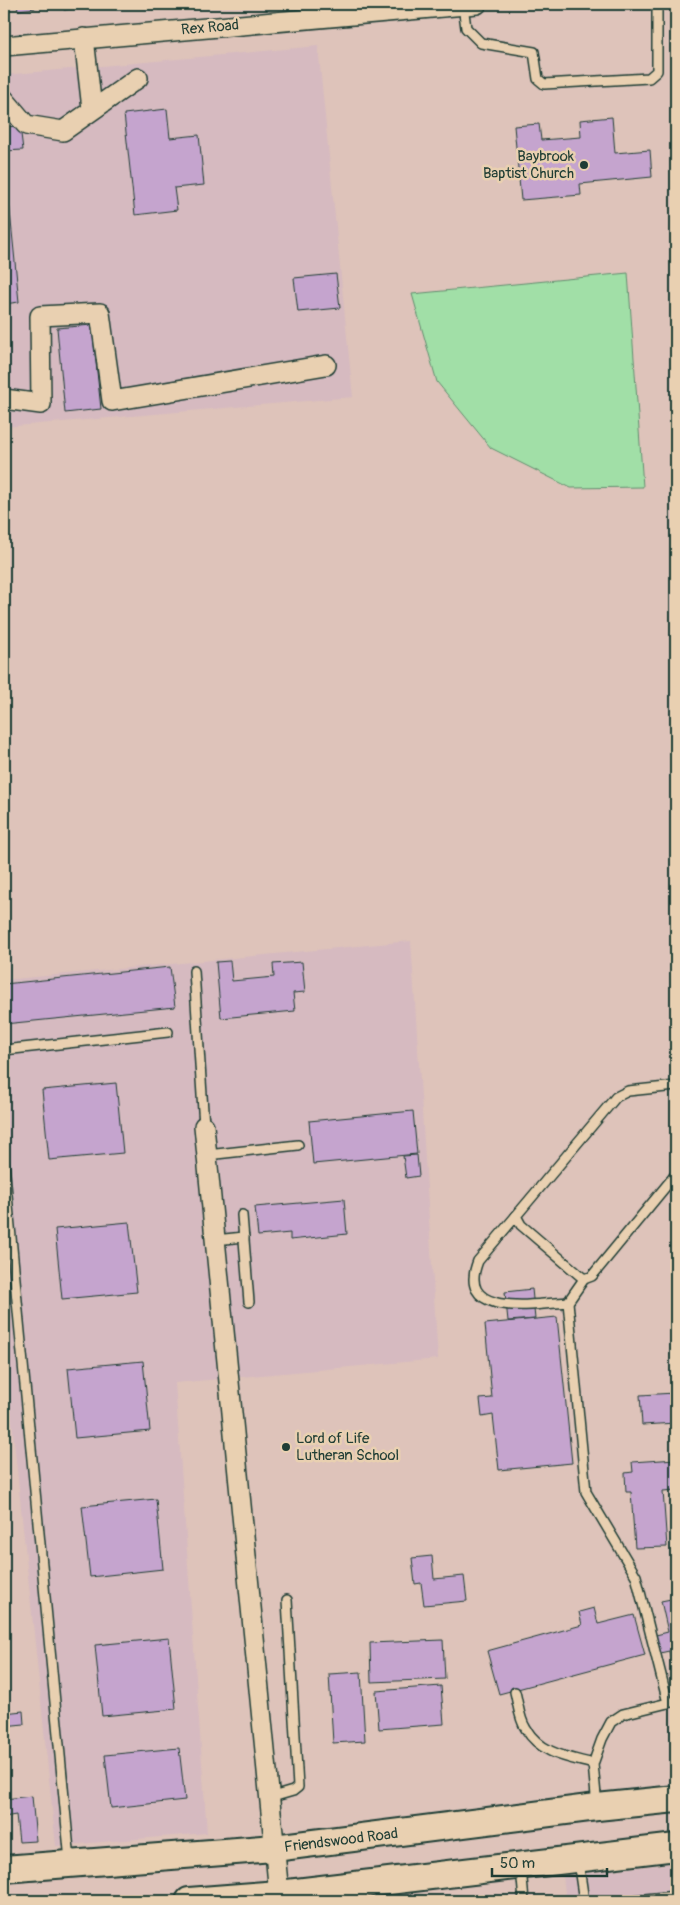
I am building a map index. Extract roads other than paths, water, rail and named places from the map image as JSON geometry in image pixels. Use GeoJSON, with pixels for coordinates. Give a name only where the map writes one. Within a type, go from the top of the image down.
{"type":"FeatureCollection","features":[{"type":"Feature","properties":{"kind":"main road","name":"Friendswood Road"},"geometry":{"type":"LineString","coordinates":[[4,1869],[274,1848],[597,1807],[676,1799]]}},
{"type":"Feature","properties":{"kind":"main road"},"geometry":{"type":"LineString","coordinates":[[189,1901],[279,1894],[676,1847]]}},
{"type":"Feature","properties":{"kind":"street","name":"Rex Road"},"geometry":{"type":"LineString","coordinates":[[4,46],[397,7],[470,4]]}},
{"type":"Feature","properties":{"kind":"street"},"geometry":{"type":"LineString","coordinates":[[84,38],[92,109]]}},
{"type":"Feature","properties":{"kind":"street"},"geometry":{"type":"LineString","coordinates":[[4,99],[26,125],[63,131],[138,78]]}},
{"type":"Feature","properties":{"kind":"street"},"geometry":{"type":"LineString","coordinates":[[4,400],[41,404],[40,316],[100,313],[112,401],[326,365]]}},
{"type":"Feature","properties":{"kind":"street"},"geometry":{"type":"LineString","coordinates":[[204,1126],[279,1894]]}},
{"type":"Feature","properties":{"kind":"lane"},"geometry":{"type":"LineString","coordinates":[[470,4],[466,28],[481,43],[534,52],[538,79],[544,84],[649,78],[658,72],[657,4]]}},
{"type":"Feature","properties":{"kind":"lane"},"geometry":{"type":"LineString","coordinates":[[194,971],[204,1126]]}},
{"type":"Feature","properties":{"kind":"lane"},"geometry":{"type":"LineString","coordinates":[[4,1050],[168,1032]]}},
{"type":"Feature","properties":{"kind":"lane"},"geometry":{"type":"LineString","coordinates":[[568,1302],[505,1306],[493,1303],[483,1298],[477,1290],[474,1270],[478,1261],[616,1097],[628,1091],[676,1086]]}},
{"type":"Feature","properties":{"kind":"lane"},"geometry":{"type":"LineString","coordinates":[[207,1155],[298,1145]]}},
{"type":"Feature","properties":{"kind":"lane"},"geometry":{"type":"LineString","coordinates":[[4,1162],[70,1863]]}},
{"type":"Feature","properties":{"kind":"lane"},"geometry":{"type":"LineString","coordinates":[[597,1807],[592,1764],[602,1738],[611,1722],[623,1714],[672,1702],[636,1576],[586,1492],[568,1302],[584,1279],[592,1276],[676,1174]]}},
{"type":"Feature","properties":{"kind":"lane"},"geometry":{"type":"LineString","coordinates":[[242,1215],[249,1302]]}},
{"type":"Feature","properties":{"kind":"lane"},"geometry":{"type":"LineString","coordinates":[[516,1216],[521,1225],[584,1279]]}},
{"type":"Feature","properties":{"kind":"lane"},"geometry":{"type":"LineString","coordinates":[[216,1240],[244,1237]]}},
{"type":"Feature","properties":{"kind":"lane"},"geometry":{"type":"LineString","coordinates":[[270,1798],[293,1791],[298,1787],[288,1600]]}},
{"type":"Feature","properties":{"kind":"lane"},"geometry":{"type":"LineString","coordinates":[[514,1692],[525,1728],[535,1740],[552,1753],[592,1764]]}},
{"type":"Feature","properties":{"kind":"lane"},"geometry":{"type":"LineString","coordinates":[[577,1859],[584,1901]]}},
{"type":"Feature","properties":{"kind":"lane"},"geometry":{"type":"LineString","coordinates":[[520,1865],[524,1901]]}},
{"type":"Feature","properties":{"kind":"lane"},"geometry":{"type":"LineString","coordinates":[[624,1901],[676,1896]]}},
{"type":"Feature","properties":{"kind":"place","name":"Baybrook Baptist Church"},"geometry":{"type":"Point","coordinates":[584,165]}},
{"type":"Feature","properties":{"kind":"place","name":"Lord of Life Lutheran School"},"geometry":{"type":"Point","coordinates":[286,1447]}}]}
